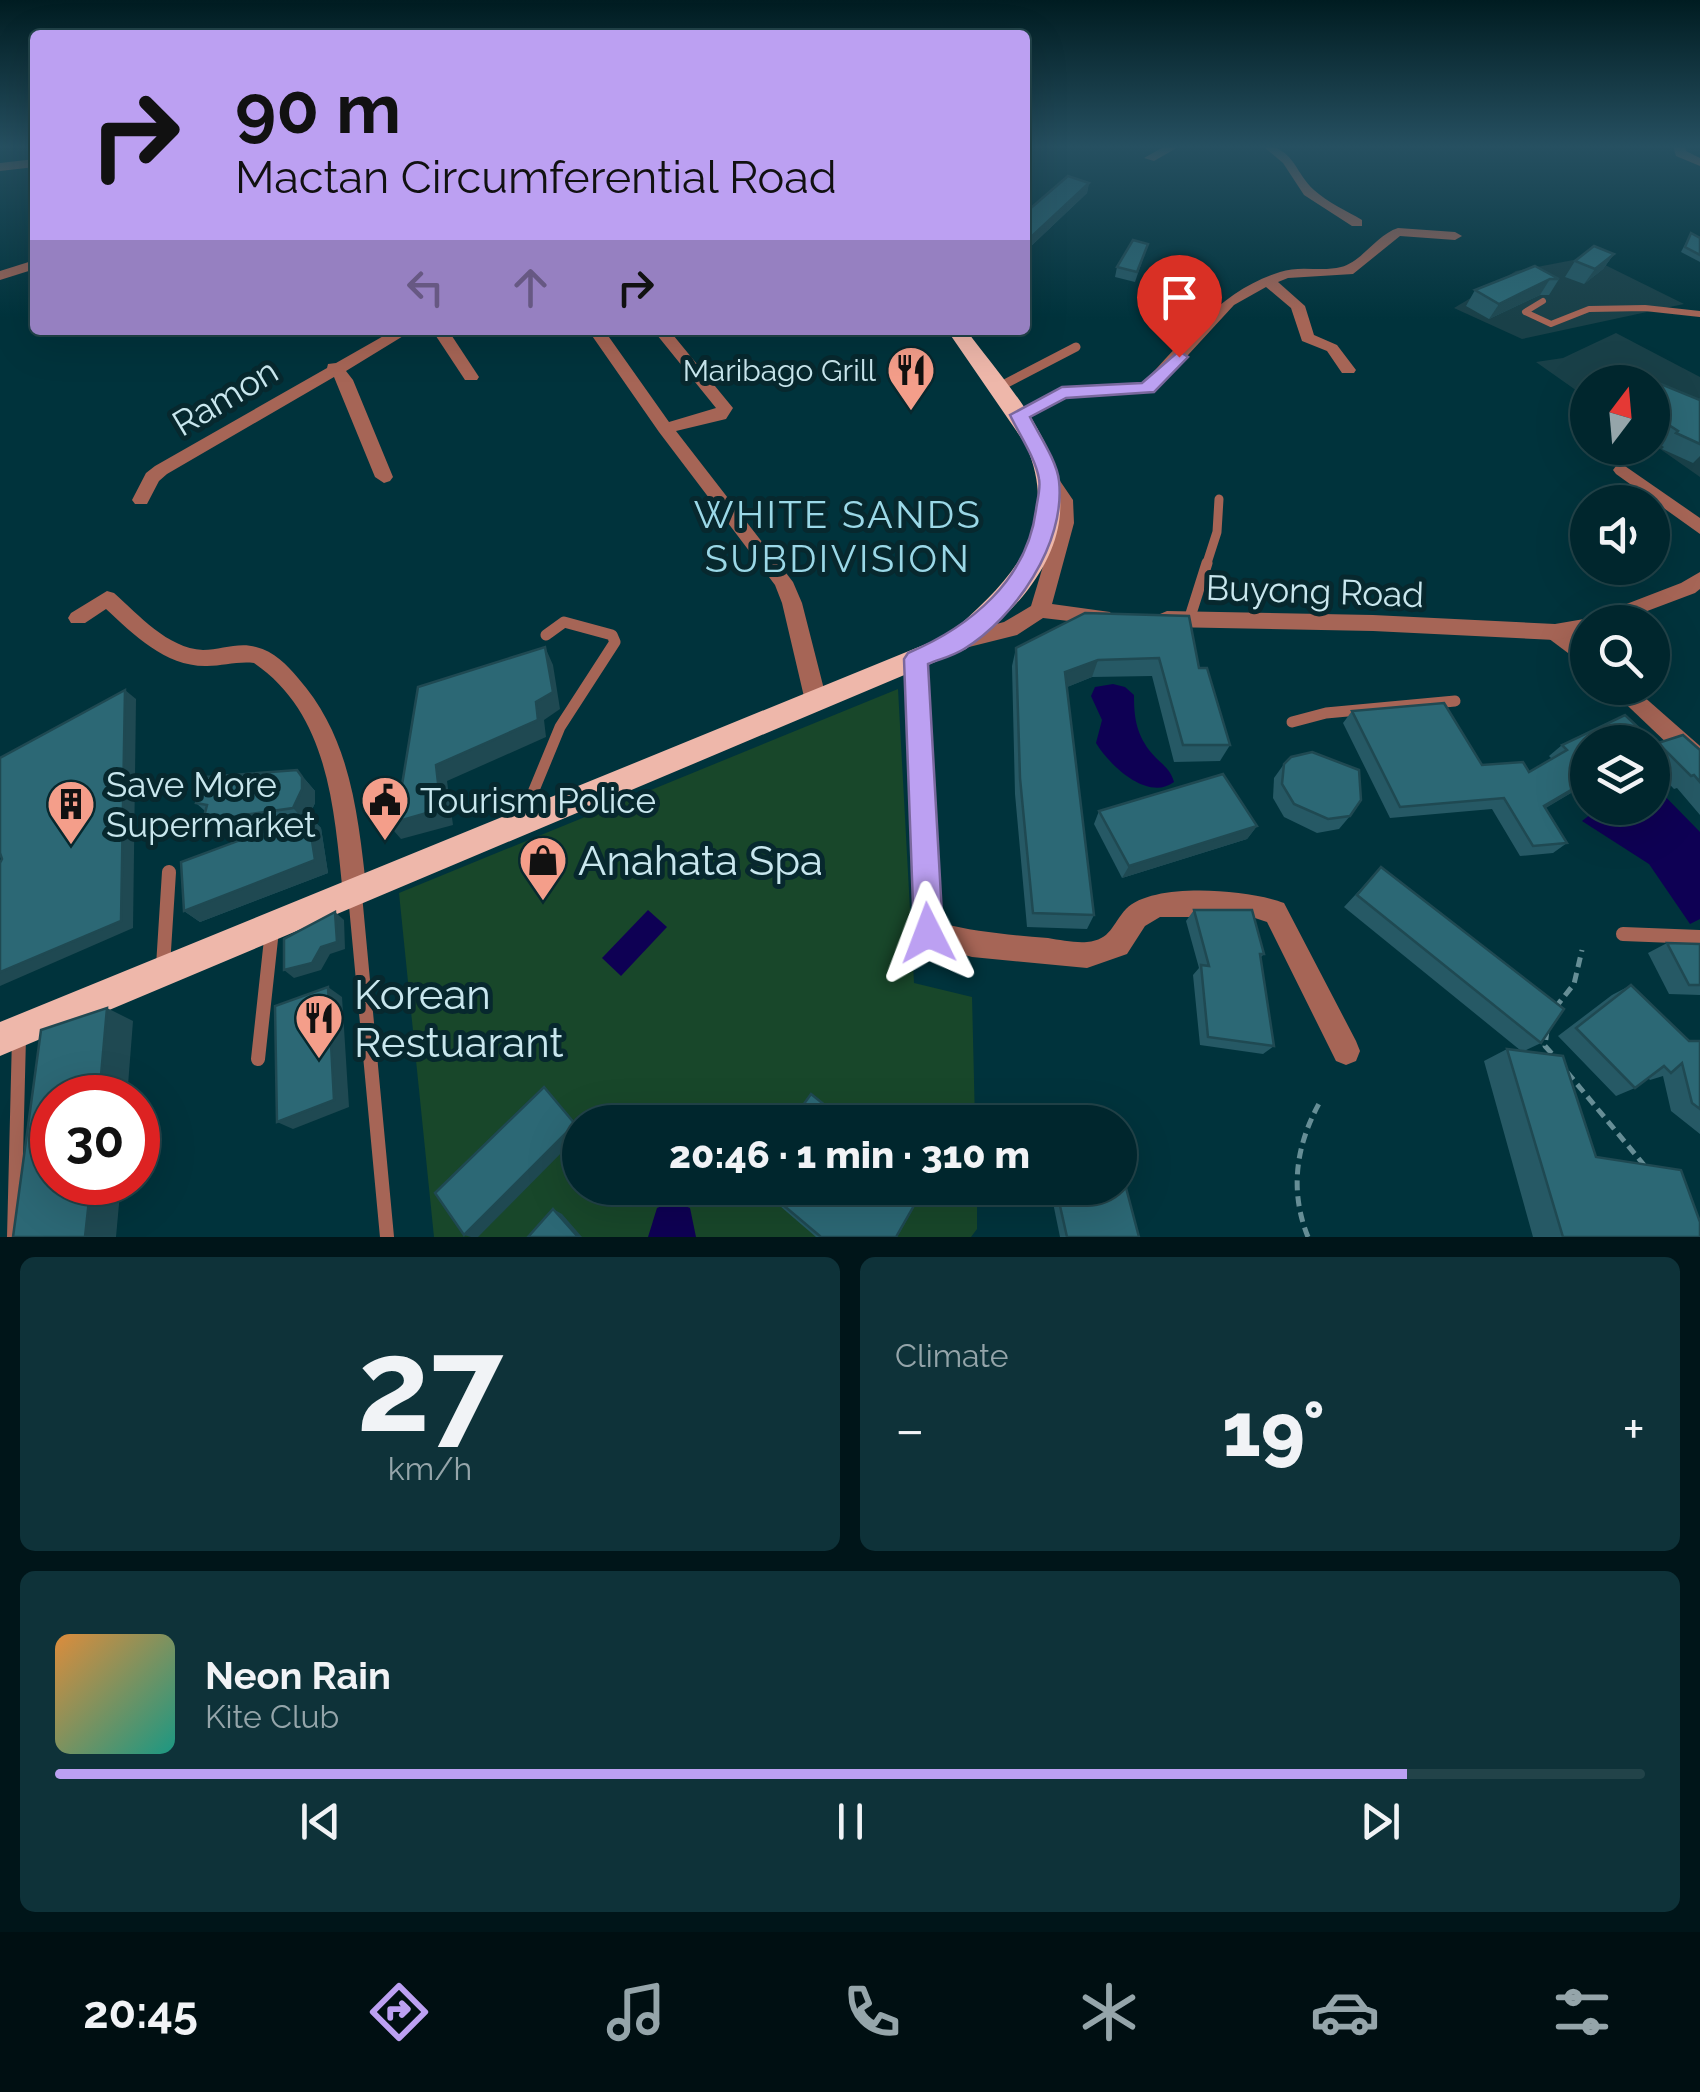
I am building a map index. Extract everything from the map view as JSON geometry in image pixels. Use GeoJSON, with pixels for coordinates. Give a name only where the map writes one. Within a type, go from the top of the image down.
{"type":"FeatureCollection","features":[{"type":"Feature","properties":{"kind":"main road"},"geometry":{"type":"LineString","coordinates":[[10,1036],[957,642],[1016,588],[1033,562],[1044,524],[1050,479],[1020,415],[960,335]]}},
{"type":"Feature","properties":{"kind":"street"},"geometry":{"type":"LineString","coordinates":[[1327,204],[1357,223]]}},
{"type":"Feature","properties":{"kind":"street"},"geometry":{"type":"LineString","coordinates":[[1020,415],[1062,392],[1148,388],[1228,302],[1268,281],[1298,273],[1348,271],[1394,233],[1455,236]]}},
{"type":"Feature","properties":{"kind":"street"},"geometry":{"type":"LineString","coordinates":[[0,276],[30,266]]}},
{"type":"Feature","properties":{"kind":"street"},"geometry":{"type":"LineString","coordinates":[[1268,281],[1298,306],[1307,338],[1332,348],[1348,370]]}},
{"type":"Feature","properties":{"kind":"street","name":"Ramon"},"geometry":{"type":"LineString","coordinates":[[141,500],[152,477],[161,470],[395,335]]}},
{"type":"Feature","properties":{"kind":"street"},"geometry":{"type":"LineString","coordinates":[[443,335],[471,377]]}},
{"type":"Feature","properties":{"kind":"street"},"geometry":{"type":"LineString","coordinates":[[600,335],[783,582],[792,603],[816,701]]}},
{"type":"Feature","properties":{"kind":"street"},"geometry":{"type":"LineString","coordinates":[[665,335],[724,408],[720,415],[665,428]]}},
{"type":"Feature","properties":{"kind":"street"},"geometry":{"type":"LineString","coordinates":[[334,367],[345,380],[384,477]]}},
{"type":"Feature","properties":{"kind":"street"},"geometry":{"type":"LineString","coordinates":[[1622,470],[1700,526]]}},
{"type":"Feature","properties":{"kind":"street"},"geometry":{"type":"LineString","coordinates":[[957,642],[1010,629],[1040,610],[1065,524],[1064,500],[1050,479]]}},
{"type":"Feature","properties":{"kind":"street"},"geometry":{"type":"LineString","coordinates":[[1643,605],[1688,588],[1700,579]]}},
{"type":"Feature","properties":{"kind":"street"},"geometry":{"type":"LineString","coordinates":[[78,618],[107,598],[150,636],[179,652],[197,658],[244,652],[262,656],[308,701],[329,738],[341,787],[354,894]]}},
{"type":"Feature","properties":{"kind":"street","name":"Buyong Road"},"geometry":{"type":"LineString","coordinates":[[1040,610],[1071,616],[1141,619],[1555,632],[1570,629]]}},
{"type":"Feature","properties":{"kind":"street"},"geometry":{"type":"LineString","coordinates":[[1555,632],[1570,645]]}},
{"type":"Feature","properties":{"kind":"street"},"geometry":{"type":"LineString","coordinates":[[916,659],[928,933],[972,944],[1086,955],[1118,945],[1136,917],[1157,904],[1252,904],[1275,912],[1346,1051]]}},
{"type":"Feature","properties":{"kind":"street"},"geometry":{"type":"LineString","coordinates":[[1639,705],[1700,760]]}},
{"type":"Feature","properties":{"kind":"lane"},"geometry":{"type":"LineString","coordinates":[[1543,301],[1525,312],[1550,324],[1559,324],[1581,310],[1602,308],[1700,314]]}},
{"type":"Feature","properties":{"kind":"lane"},"geometry":{"type":"LineString","coordinates":[[998,387],[1076,347]]}},
{"type":"Feature","properties":{"kind":"lane"},"geometry":{"type":"LineString","coordinates":[[1189,620],[1217,532],[1219,499]]}},
{"type":"Feature","properties":{"kind":"lane"},"geometry":{"type":"LineString","coordinates":[[520,825],[560,728],[615,642],[612,636],[564,622],[546,635]]}},
{"type":"Feature","properties":{"kind":"lane"},"geometry":{"type":"LineString","coordinates":[[1292,722],[1326,712],[1455,701]]}},
{"type":"Feature","properties":{"kind":"lane"},"geometry":{"type":"LineString","coordinates":[[163,972],[169,872]]}},
{"type":"Feature","properties":{"kind":"lane"},"geometry":{"type":"LineString","coordinates":[[354,894],[387,1237]]}},
{"type":"Feature","properties":{"kind":"lane"},"geometry":{"type":"LineString","coordinates":[[258,1059],[272,928]]}},
{"type":"Feature","properties":{"kind":"lane"},"geometry":{"type":"LineString","coordinates":[[1623,934],[1700,937]]}},
{"type":"Feature","properties":{"kind":"lane"},"geometry":{"type":"LineString","coordinates":[[10,1036],[14,1237]]}},
{"type":"Feature","properties":{"kind":"path"},"geometry":{"type":"LineString","coordinates":[[1582,950],[1574,984],[1548,1016],[1546,1046],[1656,1179]]}},
{"type":"Feature","properties":{"kind":"path"},"geometry":{"type":"LineString","coordinates":[[1308,1237],[1299,1218],[1296,1175],[1307,1122],[1321,1100]]}},
{"type":"Feature","properties":{"kind":"shaded area"},"geometry":{"type":"Polygon","coordinates":[[[1589,257],[1684,304],[1522,339],[1454,308],[1516,271],[1589,257]]]}},
{"type":"Feature","properties":{"kind":"shaded area"},"geometry":{"type":"Polygon","coordinates":[[[1616,333],[1700,377],[1700,477],[1670,456],[1670,365],[1570,365],[1570,386],[1536,362],[1563,358],[1616,333]]]}},
{"type":"Feature","properties":{"kind":"shaded area"},"geometry":{"type":"Polygon","coordinates":[[[1113,684],[1134,695],[1141,737],[1174,782],[1164,787],[1141,784],[1110,761],[1096,743],[1102,720],[1091,696],[1095,687],[1113,684]]]}},
{"type":"Feature","properties":{"kind":"shaded area"},"geometry":{"type":"Polygon","coordinates":[[[1670,801],[1700,832],[1700,919],[1690,924],[1649,864],[1588,825],[1670,825],[1670,801]]]}},
{"type":"Feature","properties":{"kind":"shaded area"},"geometry":{"type":"Polygon","coordinates":[[[648,910],[667,927],[621,976],[602,958],[648,910]]]}},
{"type":"Feature","properties":{"kind":"shaded area"},"geometry":{"type":"Polygon","coordinates":[[[657,1208],[690,1208],[696,1237],[648,1237],[657,1208]]]}},
{"type":"Feature","properties":{"kind":"green space"},"geometry":{"type":"Polygon","coordinates":[[[898,689],[914,983],[972,997],[975,1105],[562,1105],[562,1205],[977,1205],[977,1229],[971,1237],[434,1237],[399,893],[898,689]]]}},
{"type":"Feature","properties":{"kind":"building"},"geometry":{"type":"Polygon","coordinates":[[[1036,204],[1067,204],[1030,238],[1030,209],[1036,204]]]}},
{"type":"Feature","properties":{"kind":"building"},"geometry":{"type":"Polygon","coordinates":[[[1691,233],[1700,238],[1700,255],[1685,247],[1691,233]]]}},
{"type":"Feature","properties":{"kind":"building"},"geometry":{"type":"Polygon","coordinates":[[[1133,240],[1148,244],[1137,272],[1117,267],[1133,240]]]}},
{"type":"Feature","properties":{"kind":"building"},"geometry":{"type":"Polygon","coordinates":[[[1594,246],[1614,254],[1595,269],[1575,261],[1594,246]]]}},
{"type":"Feature","properties":{"kind":"building"},"geometry":{"type":"Polygon","coordinates":[[[1535,266],[1559,279],[1550,279],[1499,304],[1475,290],[1535,266]]]}},
{"type":"Feature","properties":{"kind":"building"},"geometry":{"type":"Polygon","coordinates":[[[1670,388],[1700,400],[1700,444],[1670,426],[1670,388]]]}},
{"type":"Feature","properties":{"kind":"building"},"geometry":{"type":"Polygon","coordinates":[[[1085,613],[1189,616],[1199,668],[1207,668],[1230,745],[1183,745],[1159,658],[1098,660],[1065,672],[1094,915],[1033,913],[1020,778],[1016,648],[1085,613]]]}},
{"type":"Feature","properties":{"kind":"building"},"geometry":{"type":"Polygon","coordinates":[[[545,647],[553,692],[536,702],[538,720],[436,765],[441,809],[388,824],[388,794],[401,791],[418,687],[545,647]]]}},
{"type":"Feature","properties":{"kind":"building","name":"Save More Supermarket"},"geometry":{"type":"Polygon","coordinates":[[[125,690],[121,921],[0,972],[0,758],[125,690]]]}},
{"type":"Feature","properties":{"kind":"building"},"geometry":{"type":"Polygon","coordinates":[[[1444,703],[1482,765],[1523,762],[1529,772],[1567,750],[1562,745],[1570,741],[1570,791],[1544,806],[1567,843],[1533,846],[1504,798],[1400,807],[1352,711],[1444,703]]]}},
{"type":"Feature","properties":{"kind":"building"},"geometry":{"type":"Polygon","coordinates":[[[1625,715],[1636,725],[1604,725],[1625,715]]]}},
{"type":"Feature","properties":{"kind":"building"},"geometry":{"type":"Polygon","coordinates":[[[1683,735],[1700,750],[1700,782],[1670,755],[1670,739],[1683,735]]]}},
{"type":"Feature","properties":{"kind":"building"},"geometry":{"type":"Polygon","coordinates":[[[1312,752],[1359,770],[1361,800],[1350,816],[1328,819],[1294,804],[1282,784],[1284,764],[1291,757],[1312,752]]]}},
{"type":"Feature","properties":{"kind":"building"},"geometry":{"type":"Polygon","coordinates":[[[297,770],[302,777],[302,789],[293,808],[203,821],[207,805],[196,803],[206,777],[297,770]]]}},
{"type":"Feature","properties":{"kind":"building"},"geometry":{"type":"Polygon","coordinates":[[[1223,774],[1257,826],[1129,866],[1099,811],[1223,774]]]}},
{"type":"Feature","properties":{"kind":"building"},"geometry":{"type":"Polygon","coordinates":[[[308,815],[315,860],[184,911],[181,862],[308,815]]]}},
{"type":"Feature","properties":{"kind":"building"},"geometry":{"type":"Polygon","coordinates":[[[1381,867],[1564,1009],[1541,1043],[1357,895],[1381,867]]]}},
{"type":"Feature","properties":{"kind":"building"},"geometry":{"type":"Polygon","coordinates":[[[1194,910],[1252,910],[1264,954],[1260,954],[1274,1046],[1208,1037],[1201,965],[1209,966],[1194,910]]]}},
{"type":"Feature","properties":{"kind":"building"},"geometry":{"type":"Polygon","coordinates":[[[335,912],[337,942],[321,947],[312,963],[284,970],[284,939],[335,912]]]}},
{"type":"Feature","properties":{"kind":"building"},"geometry":{"type":"Polygon","coordinates":[[[1667,943],[1700,944],[1700,985],[1689,985],[1667,943]]]}},
{"type":"Feature","properties":{"kind":"building"},"geometry":{"type":"Polygon","coordinates":[[[1631,985],[1689,1041],[1700,1041],[1700,1109],[1692,1103],[1682,1063],[1671,1073],[1664,1066],[1635,1088],[1576,1028],[1631,985]]]}},
{"type":"Feature","properties":{"kind":"building","name":"Korean Restuarant"},"geometry":{"type":"Polygon","coordinates":[[[328,987],[334,1100],[277,1122],[275,1006],[328,987]]]}},
{"type":"Feature","properties":{"kind":"building"},"geometry":{"type":"Polygon","coordinates":[[[107,1008],[101,1075],[35,1075],[41,1030],[107,1008]]]}},
{"type":"Feature","properties":{"kind":"building"},"geometry":{"type":"Polygon","coordinates":[[[1507,1049],[1563,1056],[1596,1157],[1681,1170],[1700,1222],[1700,1237],[1563,1237],[1507,1049]]]}},
{"type":"Feature","properties":{"kind":"building"},"geometry":{"type":"Polygon","coordinates":[[[544,1087],[562,1108],[562,1137],[464,1235],[435,1193],[544,1087]]]}},
{"type":"Feature","properties":{"kind":"building"},"geometry":{"type":"Polygon","coordinates":[[[811,1094],[825,1105],[803,1105],[811,1094]]]}},
{"type":"Feature","properties":{"kind":"building"},"geometry":{"type":"Polygon","coordinates":[[[30,1111],[30,1205],[88,1205],[85,1237],[13,1237],[30,1111]]]}},
{"type":"Feature","properties":{"kind":"building"},"geometry":{"type":"Polygon","coordinates":[[[783,1205],[914,1205],[896,1237],[821,1237],[783,1205]]]}},
{"type":"Feature","properties":{"kind":"building"},"geometry":{"type":"Polygon","coordinates":[[[1060,1205],[1131,1205],[1139,1237],[1067,1237],[1060,1205]]]}},
{"type":"Feature","properties":{"kind":"building"},"geometry":{"type":"Polygon","coordinates":[[[553,1209],[578,1237],[528,1237],[553,1209]]]}},
{"type":"Feature","properties":{"kind":"place","name":"Maribago Grill"},"geometry":{"type":"Point","coordinates":[911,412]}},
{"type":"Feature","properties":{"kind":"place","name":"Tourism Police"},"geometry":{"type":"Point","coordinates":[385,842]}},
{"type":"Feature","properties":{"kind":"place","name":"Save More Supermarket"},"geometry":{"type":"Point","coordinates":[71,846]}},
{"type":"Feature","properties":{"kind":"place","name":"Anahata Spa"},"geometry":{"type":"Point","coordinates":[543,902]}},
{"type":"Feature","properties":{"kind":"place","name":"Korean Restuarant"},"geometry":{"type":"Point","coordinates":[319,1060]}},
{"type":"Feature","properties":{"kind":"district","name":"WHITE SANDS SUBDIVISION"},"geometry":{"type":"Point","coordinates":[838,536]}},
{"type":"Feature","properties":{"kind":"route"},"geometry":{"type":"LineString","coordinates":[[928,933],[916,659],[957,642],[1016,588],[1033,562],[1044,524],[1050,479],[1020,415],[1062,392],[1148,388],[1179,357]]}}]}
